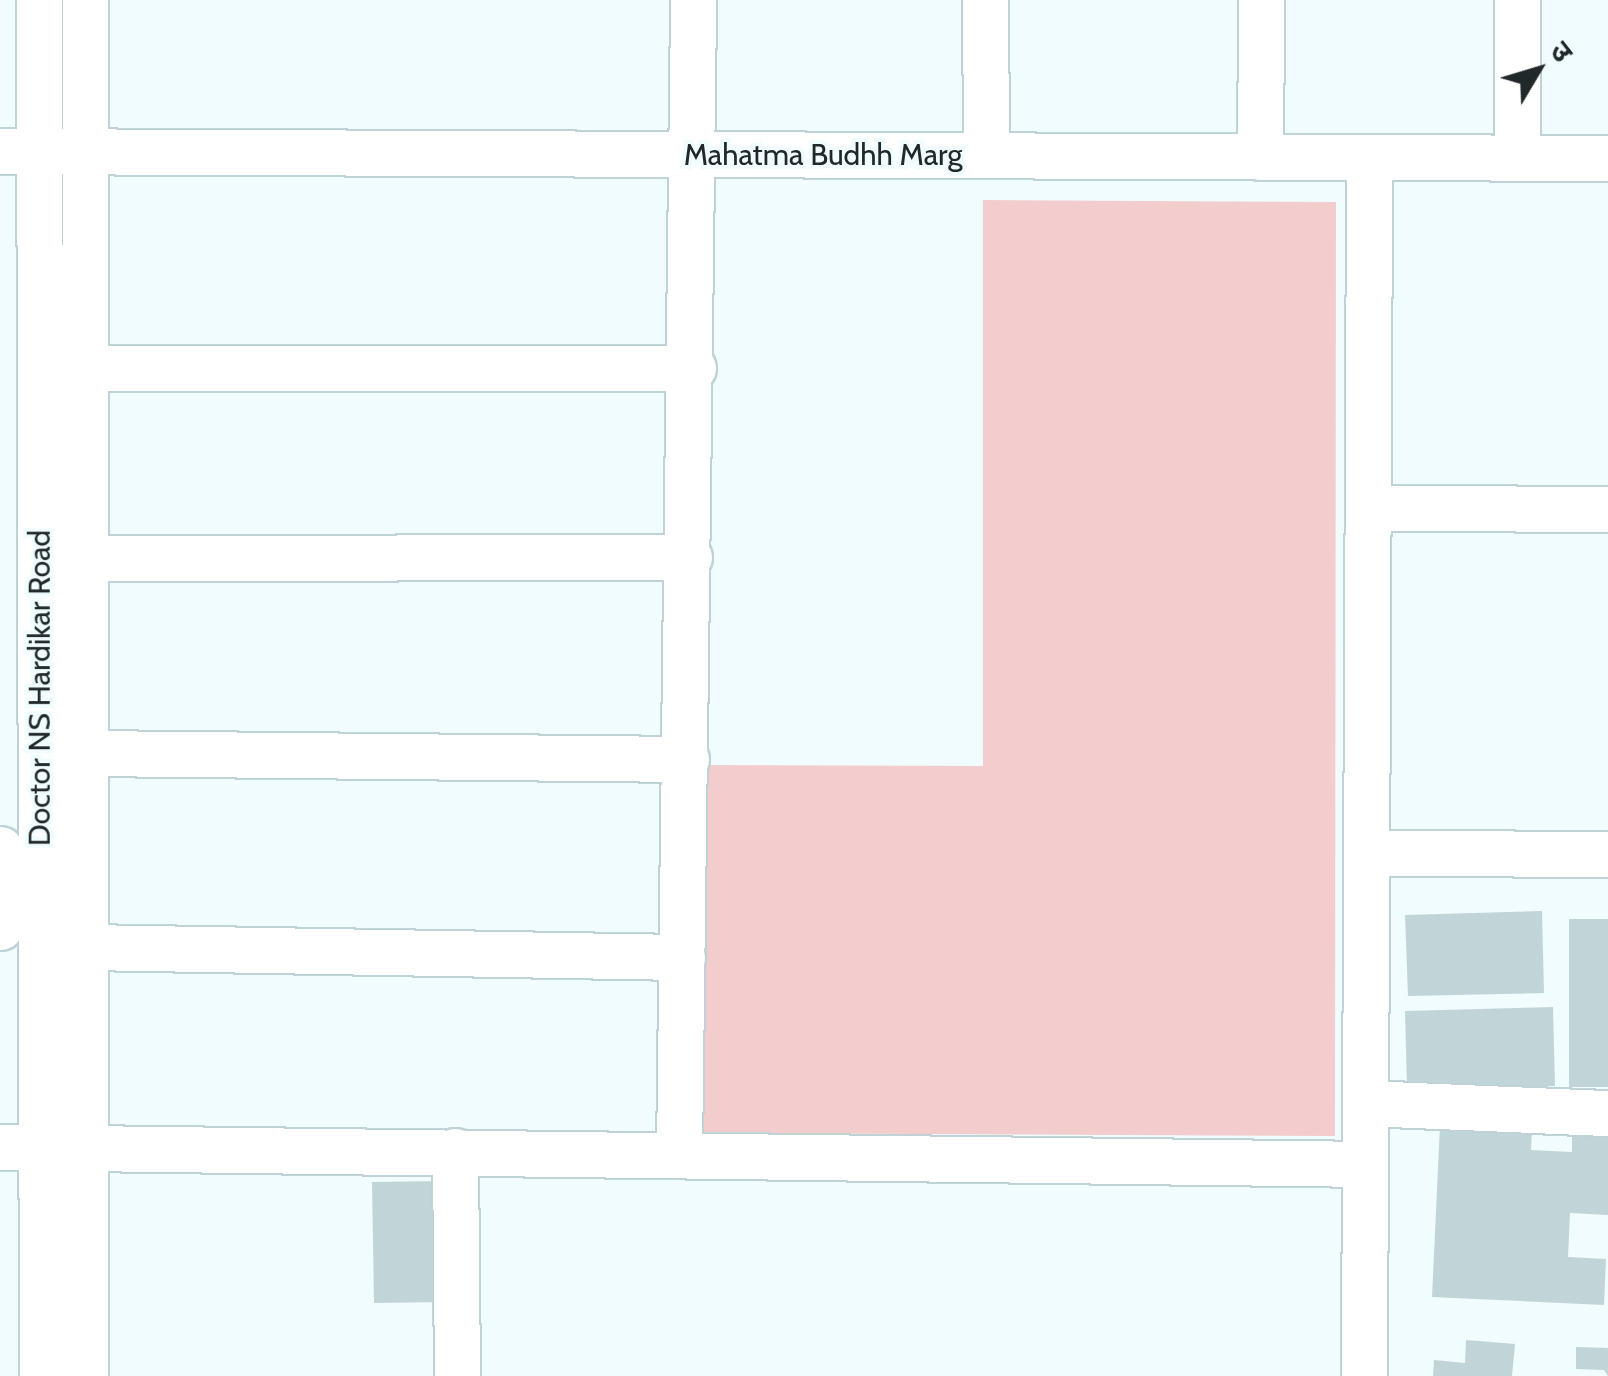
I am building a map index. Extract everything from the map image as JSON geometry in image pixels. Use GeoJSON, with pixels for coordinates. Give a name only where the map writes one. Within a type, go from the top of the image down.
{"type":"FeatureCollection","features":[{"type":"Feature","properties":{"kind":"street","name":"Doctor NS Hardikar Road"},"geometry":{"type":"LineString","coordinates":[[39,0],[20,151],[20,551],[42,1146],[42,1376]]}},
{"type":"Feature","properties":{"kind":"street","name":"Doctor NS Hardikar Road"},"geometry":{"type":"LineString","coordinates":[[84,1376],[42,1146],[85,948],[85,0]]}},
{"type":"Feature","properties":{"kind":"street"},"geometry":{"type":"LineString","coordinates":[[679,1154],[693,368],[693,0]]}},
{"type":"Feature","properties":{"kind":"street"},"geometry":{"type":"LineString","coordinates":[[984,0],[986,155]]}},
{"type":"Feature","properties":{"kind":"street"},"geometry":{"type":"LineString","coordinates":[[1260,156],[1261,0]]}},
{"type":"Feature","properties":{"kind":"street"},"geometry":{"type":"LineString","coordinates":[[1517,158],[1518,0]]}},
{"type":"Feature","properties":{"kind":"street","name":"Mahatma Budhh Marg"},"geometry":{"type":"LineString","coordinates":[[20,151],[1608,158]]}},
{"type":"Feature","properties":{"kind":"street"},"geometry":{"type":"LineString","coordinates":[[1364,1376],[1369,157]]}},
{"type":"Feature","properties":{"kind":"street"},"geometry":{"type":"LineString","coordinates":[[85,368],[693,368]]}},
{"type":"Feature","properties":{"kind":"street"},"geometry":{"type":"LineString","coordinates":[[1368,508],[1608,509]]}},
{"type":"Feature","properties":{"kind":"street"},"geometry":{"type":"LineString","coordinates":[[85,558],[689,557]]}},
{"type":"Feature","properties":{"kind":"street"},"geometry":{"type":"LineString","coordinates":[[85,753],[686,759]]}},
{"type":"Feature","properties":{"kind":"street"},"geometry":{"type":"LineString","coordinates":[[0,849],[0,926]]}},
{"type":"Feature","properties":{"kind":"street"},"geometry":{"type":"LineString","coordinates":[[1367,853],[1608,854]]}},
{"type":"Feature","properties":{"kind":"street"},"geometry":{"type":"LineString","coordinates":[[85,948],[682,956]]}},
{"type":"Feature","properties":{"kind":"street"},"geometry":{"type":"LineString","coordinates":[[1366,1104],[1608,1113]]}},
{"type":"Feature","properties":{"kind":"street"},"geometry":{"type":"LineString","coordinates":[[42,1146],[1366,1164]]}},
{"type":"Feature","properties":{"kind":"street"},"geometry":{"type":"LineString","coordinates":[[455,1151],[458,1376]]}},
{"type":"Feature","properties":{"kind":"shaded area"},"geometry":{"type":"Polygon","coordinates":[[[983,200],[1336,202],[1335,1136],[700,1133],[700,765],[983,766],[983,200]]]}},
{"type":"Feature","properties":{"kind":"building"},"geometry":{"type":"Polygon","coordinates":[[[1542,911],[1544,993],[1408,996],[1405,915],[1542,911]]]}},
{"type":"Feature","properties":{"kind":"building"},"geometry":{"type":"Polygon","coordinates":[[[1569,919],[1608,919],[1608,1087],[1569,1087],[1569,919]]]}},
{"type":"Feature","properties":{"kind":"building"},"geometry":{"type":"Polygon","coordinates":[[[1553,1007],[1555,1086],[1407,1090],[1405,1011],[1553,1007]]]}},
{"type":"Feature","properties":{"kind":"building"},"geometry":{"type":"Polygon","coordinates":[[[1440,1125],[1532,1129],[1531,1150],[1572,1152],[1572,1136],[1608,1138],[1608,1215],[1570,1213],[1568,1257],[1606,1259],[1604,1305],[1432,1297],[1440,1125]]]}},
{"type":"Feature","properties":{"kind":"building"},"geometry":{"type":"Polygon","coordinates":[[[441,1181],[444,1302],[374,1303],[372,1182],[441,1181]]]}},
{"type":"Feature","properties":{"kind":"building"},"geometry":{"type":"Polygon","coordinates":[[[1466,1340],[1515,1344],[1512,1376],[1433,1376],[1434,1360],[1465,1363],[1466,1340]]]}},
{"type":"Feature","properties":{"kind":"building"},"geometry":{"type":"Polygon","coordinates":[[[1576,1347],[1608,1348],[1608,1376],[1604,1370],[1576,1369],[1576,1347]]]}}]}
